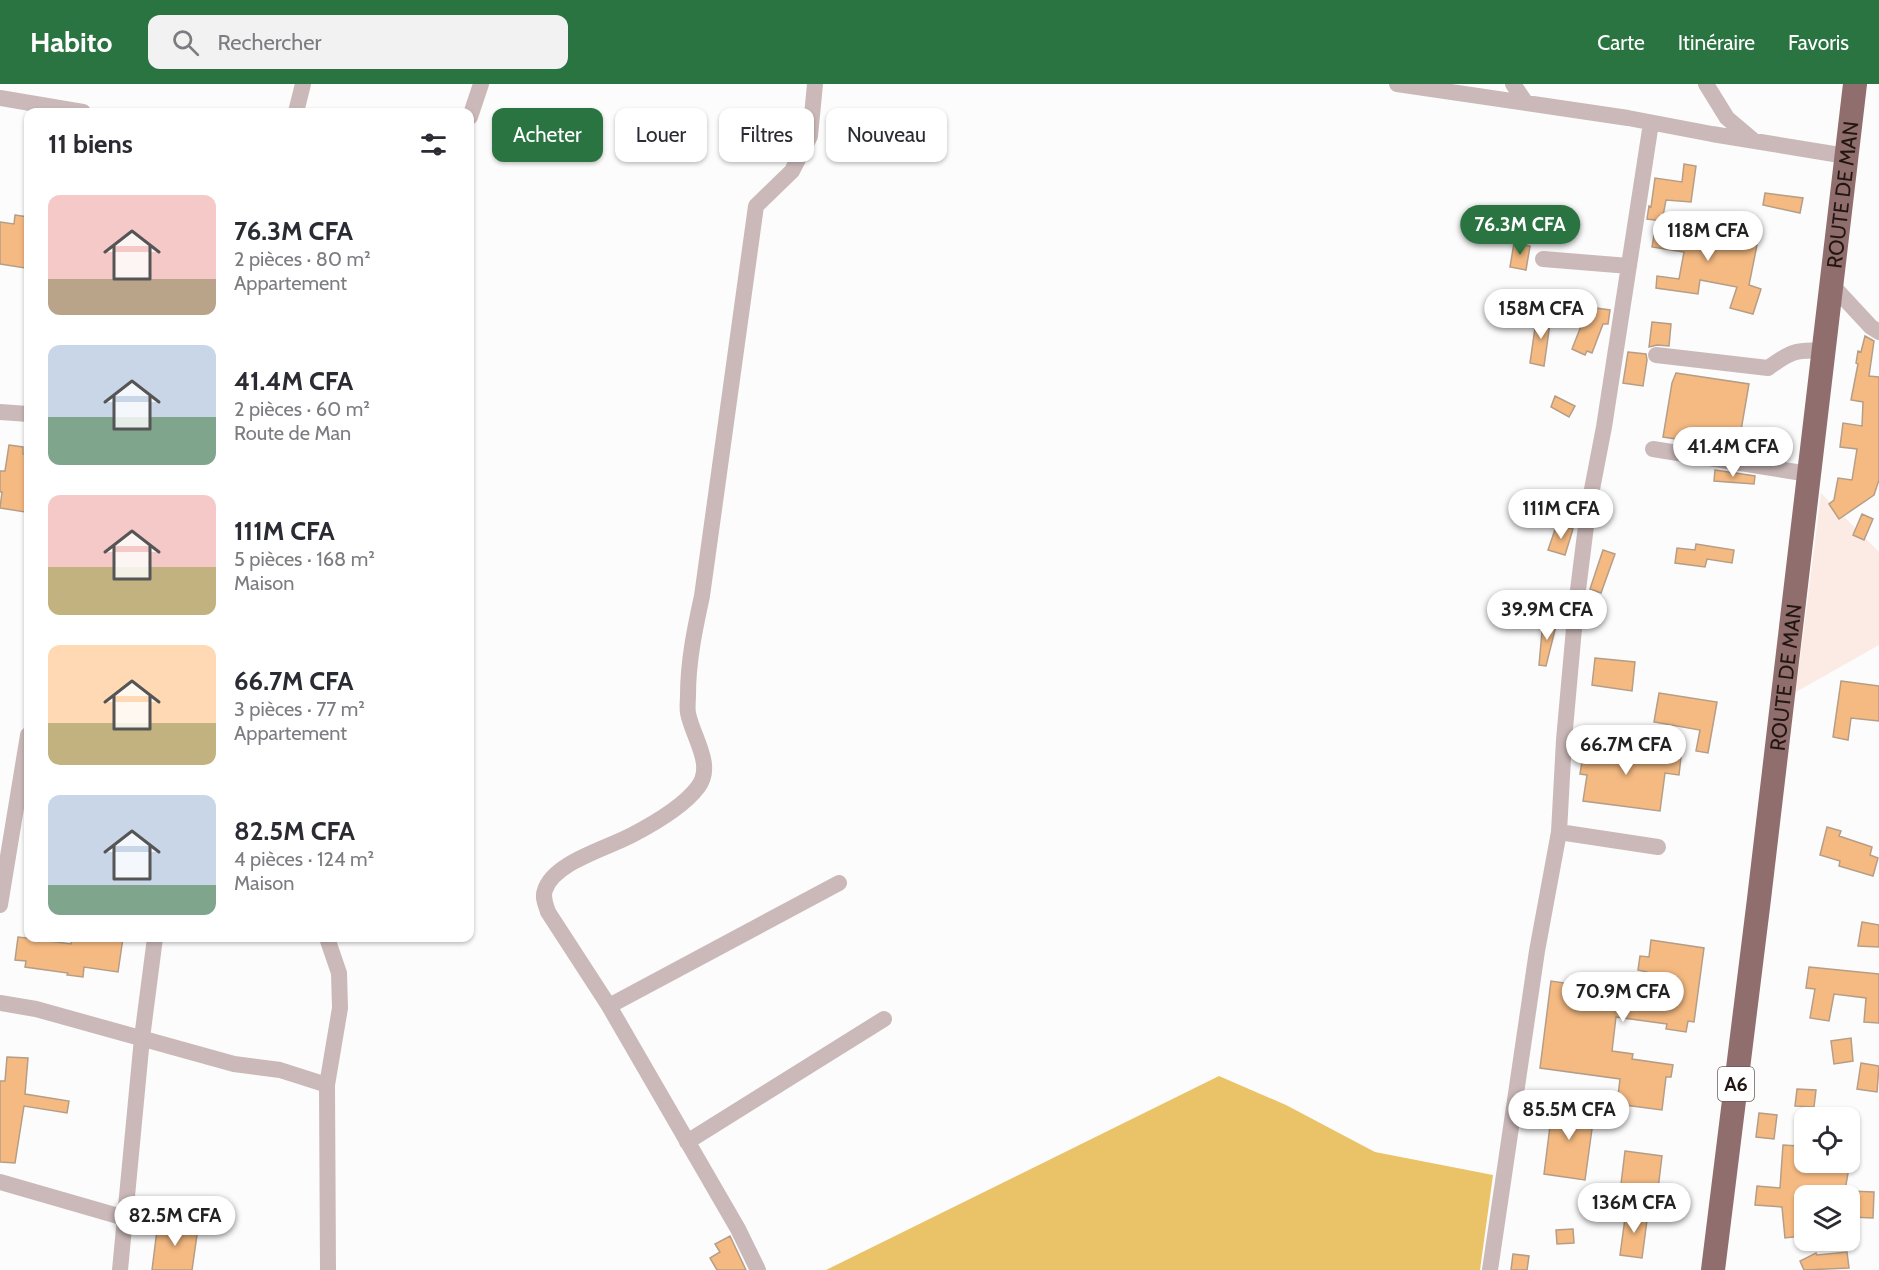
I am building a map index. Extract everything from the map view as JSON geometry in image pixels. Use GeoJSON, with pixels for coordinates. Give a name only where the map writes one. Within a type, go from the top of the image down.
{"type":"FeatureCollection","features":[{"type":"Feature","properties":{"kind":"highway","name":"ROUTE DE MAN"},"geometry":{"type":"LineString","coordinates":[[1713,1270],[1760,899],[1855,84]]}},
{"type":"Feature","properties":{"kind":"street"},"geometry":{"type":"LineString","coordinates":[[297,108],[303,84]]}},
{"type":"Feature","properties":{"kind":"street"},"geometry":{"type":"LineString","coordinates":[[473,108],[481,84]]}},
{"type":"Feature","properties":{"kind":"street"},"geometry":{"type":"LineString","coordinates":[[758,1270],[738,1229],[609,1006],[548,912],[544,898],[545,889],[553,878],[568,865],[632,835],[678,807],[699,787],[704,776],[702,757],[688,712],[688,679],[702,596],[756,206],[792,171],[810,136],[815,84]]}},
{"type":"Feature","properties":{"kind":"street"},"geometry":{"type":"LineString","coordinates":[[1400,84],[1846,156]]}},
{"type":"Feature","properties":{"kind":"street"},"geometry":{"type":"LineString","coordinates":[[1513,84],[1526,103]]}},
{"type":"Feature","properties":{"kind":"street"},"geometry":{"type":"LineString","coordinates":[[1706,84],[1727,118],[1753,140]]}},
{"type":"Feature","properties":{"kind":"street"},"geometry":{"type":"LineString","coordinates":[[0,98],[59,108]]}},
{"type":"Feature","properties":{"kind":"street"},"geometry":{"type":"LineString","coordinates":[[1491,1270],[1537,951],[1559,832],[1575,606],[1588,510],[1604,427],[1651,123]]}},
{"type":"Feature","properties":{"kind":"street"},"geometry":{"type":"LineString","coordinates":[[1543,259],[1629,266]]}},
{"type":"Feature","properties":{"kind":"street"},"geometry":{"type":"LineString","coordinates":[[1830,284],[1871,327],[1879,332]]}},
{"type":"Feature","properties":{"kind":"street"},"geometry":{"type":"LineString","coordinates":[[1656,355],[1768,368],[1801,349],[1823,351]]}},
{"type":"Feature","properties":{"kind":"street"},"geometry":{"type":"LineString","coordinates":[[0,412],[24,414]]}},
{"type":"Feature","properties":{"kind":"street"},"geometry":{"type":"LineString","coordinates":[[1653,449],[1809,474]]}},
{"type":"Feature","properties":{"kind":"street"},"geometry":{"type":"LineString","coordinates":[[0,905],[24,759]]}},
{"type":"Feature","properties":{"kind":"street"},"geometry":{"type":"LineString","coordinates":[[1559,832],[1658,847]]}},
{"type":"Feature","properties":{"kind":"street"},"geometry":{"type":"LineString","coordinates":[[609,1006],[839,883]]}},
{"type":"Feature","properties":{"kind":"street"},"geometry":{"type":"LineString","coordinates":[[120,1270],[141,1038],[154,942]]}},
{"type":"Feature","properties":{"kind":"street"},"geometry":{"type":"LineString","coordinates":[[328,942],[339,973],[340,1008],[327,1085],[328,1270]]}},
{"type":"Feature","properties":{"kind":"street"},"geometry":{"type":"LineString","coordinates":[[0,1003],[36,1009],[234,1064],[280,1070],[327,1085]]}},
{"type":"Feature","properties":{"kind":"street"},"geometry":{"type":"LineString","coordinates":[[687,1142],[884,1019]]}},
{"type":"Feature","properties":{"kind":"street"},"geometry":{"type":"LineString","coordinates":[[0,1182],[125,1218]]}},
{"type":"Feature","properties":{"kind":"shaded area"},"geometry":{"type":"Polygon","coordinates":[[[1821,493],[1879,552],[1879,645],[1796,692],[1821,493]]]}},
{"type":"Feature","properties":{"kind":"shaded area"},"geometry":{"type":"Polygon","coordinates":[[[1219,1076],[1286,1105],[1375,1152],[1493,1175],[1480,1270],[826,1270],[1219,1076]]]}},
{"type":"Feature","properties":{"kind":"building"},"geometry":{"type":"Polygon","coordinates":[[[1684,164],[1696,166],[1691,202],[1666,200],[1662,221],[1647,219],[1655,178],[1682,182],[1684,164]]]}},
{"type":"Feature","properties":{"kind":"building"},"geometry":{"type":"Polygon","coordinates":[[[1765,193],[1803,198],[1800,213],[1763,205],[1765,193]]]}},
{"type":"Feature","properties":{"kind":"building"},"geometry":{"type":"Polygon","coordinates":[[[1689,212],[1707,215],[1703,237],[1757,245],[1749,285],[1761,289],[1753,314],[1730,308],[1737,287],[1700,280],[1698,294],[1656,288],[1657,276],[1679,279],[1684,252],[1652,247],[1656,223],[1686,228],[1689,212]]]}},
{"type":"Feature","properties":{"kind":"building"},"geometry":{"type":"Polygon","coordinates":[[[15,215],[24,216],[24,268],[0,264],[0,222],[14,224],[15,215]]]}},
{"type":"Feature","properties":{"kind":"building"},"geometry":{"type":"Polygon","coordinates":[[[1514,243],[1530,246],[1526,270],[1510,267],[1514,243]]]}},
{"type":"Feature","properties":{"kind":"building"},"geometry":{"type":"Polygon","coordinates":[[[1581,306],[1610,310],[1608,324],[1603,324],[1592,353],[1587,351],[1585,355],[1572,349],[1583,321],[1579,320],[1581,306]]]}},
{"type":"Feature","properties":{"kind":"building"},"geometry":{"type":"Polygon","coordinates":[[[1537,314],[1551,316],[1544,366],[1530,363],[1537,314]]]}},
{"type":"Feature","properties":{"kind":"building"},"geometry":{"type":"Polygon","coordinates":[[[1652,322],[1671,324],[1669,346],[1649,347],[1652,322]]]}},
{"type":"Feature","properties":{"kind":"building"},"geometry":{"type":"Polygon","coordinates":[[[1865,336],[1874,341],[1869,376],[1879,377],[1879,480],[1874,495],[1839,519],[1829,504],[1834,500],[1838,478],[1852,480],[1857,449],[1840,447],[1843,423],[1862,426],[1863,402],[1851,400],[1858,364],[1856,363],[1858,351],[1861,352],[1865,336]]]}},
{"type":"Feature","properties":{"kind":"building"},"geometry":{"type":"Polygon","coordinates":[[[1628,352],[1646,354],[1643,386],[1623,383],[1628,352]]]}},
{"type":"Feature","properties":{"kind":"building"},"geometry":{"type":"Polygon","coordinates":[[[1676,373],[1749,384],[1738,448],[1663,437],[1672,383],[1676,373]]]}},
{"type":"Feature","properties":{"kind":"building"},"geometry":{"type":"Polygon","coordinates":[[[1555,396],[1575,406],[1569,417],[1551,407],[1555,396]]]}},
{"type":"Feature","properties":{"kind":"building"},"geometry":{"type":"Polygon","coordinates":[[[9,445],[23,447],[24,512],[0,508],[2,492],[0,492],[0,471],[5,471],[9,445]]]}},
{"type":"Feature","properties":{"kind":"building"},"geometry":{"type":"Polygon","coordinates":[[[1715,470],[1755,476],[1754,484],[1714,481],[1715,470]]]}},
{"type":"Feature","properties":{"kind":"building"},"geometry":{"type":"Polygon","coordinates":[[[1862,514],[1873,519],[1864,540],[1853,535],[1862,514]]]}},
{"type":"Feature","properties":{"kind":"building"},"geometry":{"type":"Polygon","coordinates":[[[1557,524],[1573,529],[1565,555],[1548,550],[1557,524]]]}},
{"type":"Feature","properties":{"kind":"building"},"geometry":{"type":"Polygon","coordinates":[[[1696,544],[1734,550],[1732,563],[1707,559],[1705,567],[1675,563],[1677,548],[1695,550],[1696,544]]]}},
{"type":"Feature","properties":{"kind":"building"},"geometry":{"type":"Polygon","coordinates":[[[1603,550],[1615,554],[1601,593],[1590,589],[1603,550]]]}},
{"type":"Feature","properties":{"kind":"building"},"geometry":{"type":"Polygon","coordinates":[[[1543,621],[1557,622],[1546,666],[1539,665],[1543,621]]]}},
{"type":"Feature","properties":{"kind":"building"},"geometry":{"type":"Polygon","coordinates":[[[1595,658],[1635,662],[1632,691],[1592,685],[1595,658]]]}},
{"type":"Feature","properties":{"kind":"building"},"geometry":{"type":"Polygon","coordinates":[[[1841,681],[1879,686],[1879,721],[1851,718],[1848,740],[1833,737],[1841,681]]]}},
{"type":"Feature","properties":{"kind":"building"},"geometry":{"type":"Polygon","coordinates":[[[1659,693],[1717,702],[1708,753],[1696,751],[1700,730],[1654,722],[1659,693]]]}},
{"type":"Feature","properties":{"kind":"building"},"geometry":{"type":"Polygon","coordinates":[[[1585,743],[1681,757],[1679,775],[1665,773],[1660,811],[1583,801],[1587,775],[1580,774],[1585,743]]]}},
{"type":"Feature","properties":{"kind":"building"},"geometry":{"type":"Polygon","coordinates":[[[1827,827],[1841,831],[1839,836],[1872,847],[1870,855],[1878,858],[1873,876],[1839,866],[1840,861],[1820,855],[1827,827]]]}},
{"type":"Feature","properties":{"kind":"building"},"geometry":{"type":"Polygon","coordinates":[[[1862,922],[1879,925],[1879,947],[1858,946],[1862,922]]]}},
{"type":"Feature","properties":{"kind":"building"},"geometry":{"type":"Polygon","coordinates":[[[18,937],[24,938],[24,942],[71,944],[71,942],[122,942],[118,972],[84,967],[83,977],[25,967],[26,961],[15,960],[18,937]]]}},
{"type":"Feature","properties":{"kind":"building"},"geometry":{"type":"Polygon","coordinates":[[[1651,940],[1704,948],[1694,1022],[1688,1021],[1686,1032],[1666,1029],[1667,1024],[1616,1017],[1612,1051],[1633,1054],[1632,1059],[1673,1065],[1671,1077],[1666,1077],[1662,1110],[1617,1104],[1620,1079],[1540,1068],[1551,981],[1592,987],[1591,990],[1644,996],[1647,972],[1638,970],[1640,956],[1649,957],[1651,940]]]}},
{"type":"Feature","properties":{"kind":"building"},"geometry":{"type":"Polygon","coordinates":[[[1809,967],[1879,974],[1879,1023],[1864,1022],[1866,998],[1834,994],[1829,1021],[1810,1018],[1815,989],[1806,988],[1809,967]]]}},
{"type":"Feature","properties":{"kind":"building"},"geometry":{"type":"Polygon","coordinates":[[[1851,1038],[1853,1061],[1834,1064],[1831,1041],[1851,1038]]]}},
{"type":"Feature","properties":{"kind":"building"},"geometry":{"type":"Polygon","coordinates":[[[7,1057],[28,1058],[25,1094],[69,1101],[67,1113],[24,1106],[15,1163],[0,1162],[0,1081],[5,1081],[7,1057]]]}},
{"type":"Feature","properties":{"kind":"building"},"geometry":{"type":"Polygon","coordinates":[[[1861,1063],[1879,1066],[1877,1092],[1857,1089],[1861,1063]]]}},
{"type":"Feature","properties":{"kind":"building"},"geometry":{"type":"Polygon","coordinates":[[[1797,1089],[1816,1090],[1814,1107],[1795,1106],[1797,1089]]]}},
{"type":"Feature","properties":{"kind":"building"},"geometry":{"type":"Polygon","coordinates":[[[1553,1102],[1595,1107],[1585,1180],[1544,1174],[1553,1102]]]}},
{"type":"Feature","properties":{"kind":"building"},"geometry":{"type":"Polygon","coordinates":[[[1759,1113],[1777,1115],[1774,1139],[1756,1137],[1759,1113]]]}},
{"type":"Feature","properties":{"kind":"building"},"geometry":{"type":"Polygon","coordinates":[[[1783,1145],[1794,1146],[1794,1173],[1848,1173],[1846,1185],[1794,1185],[1794,1237],[1785,1238],[1782,1207],[1755,1205],[1757,1186],[1780,1188],[1783,1145]]]}},
{"type":"Feature","properties":{"kind":"building"},"geometry":{"type":"Polygon","coordinates":[[[1625,1151],[1662,1156],[1658,1189],[1621,1184],[1625,1151]]]}},
{"type":"Feature","properties":{"kind":"building"},"geometry":{"type":"Polygon","coordinates":[[[1860,1191],[1874,1192],[1873,1218],[1860,1217],[1860,1191]]]}},
{"type":"Feature","properties":{"kind":"building"},"geometry":{"type":"Polygon","coordinates":[[[1626,1211],[1648,1213],[1642,1258],[1620,1255],[1626,1211]]]}},
{"type":"Feature","properties":{"kind":"building"},"geometry":{"type":"Polygon","coordinates":[[[158,1222],[198,1228],[192,1270],[152,1270],[158,1222]]]}},
{"type":"Feature","properties":{"kind":"building"},"geometry":{"type":"Polygon","coordinates":[[[1573,1229],[1574,1243],[1557,1244],[1556,1230],[1573,1229]]]}},
{"type":"Feature","properties":{"kind":"building"},"geometry":{"type":"Polygon","coordinates":[[[730,1236],[746,1270],[717,1270],[710,1258],[720,1252],[715,1244],[730,1236]]]}},
{"type":"Feature","properties":{"kind":"building"},"geometry":{"type":"Polygon","coordinates":[[[1847,1252],[1849,1268],[1804,1270],[1800,1261],[1816,1253],[1817,1255],[1847,1252]]]}},
{"type":"Feature","properties":{"kind":"building"},"geometry":{"type":"Polygon","coordinates":[[[1513,1254],[1529,1256],[1527,1270],[1511,1270],[1513,1254]]]}}]}
